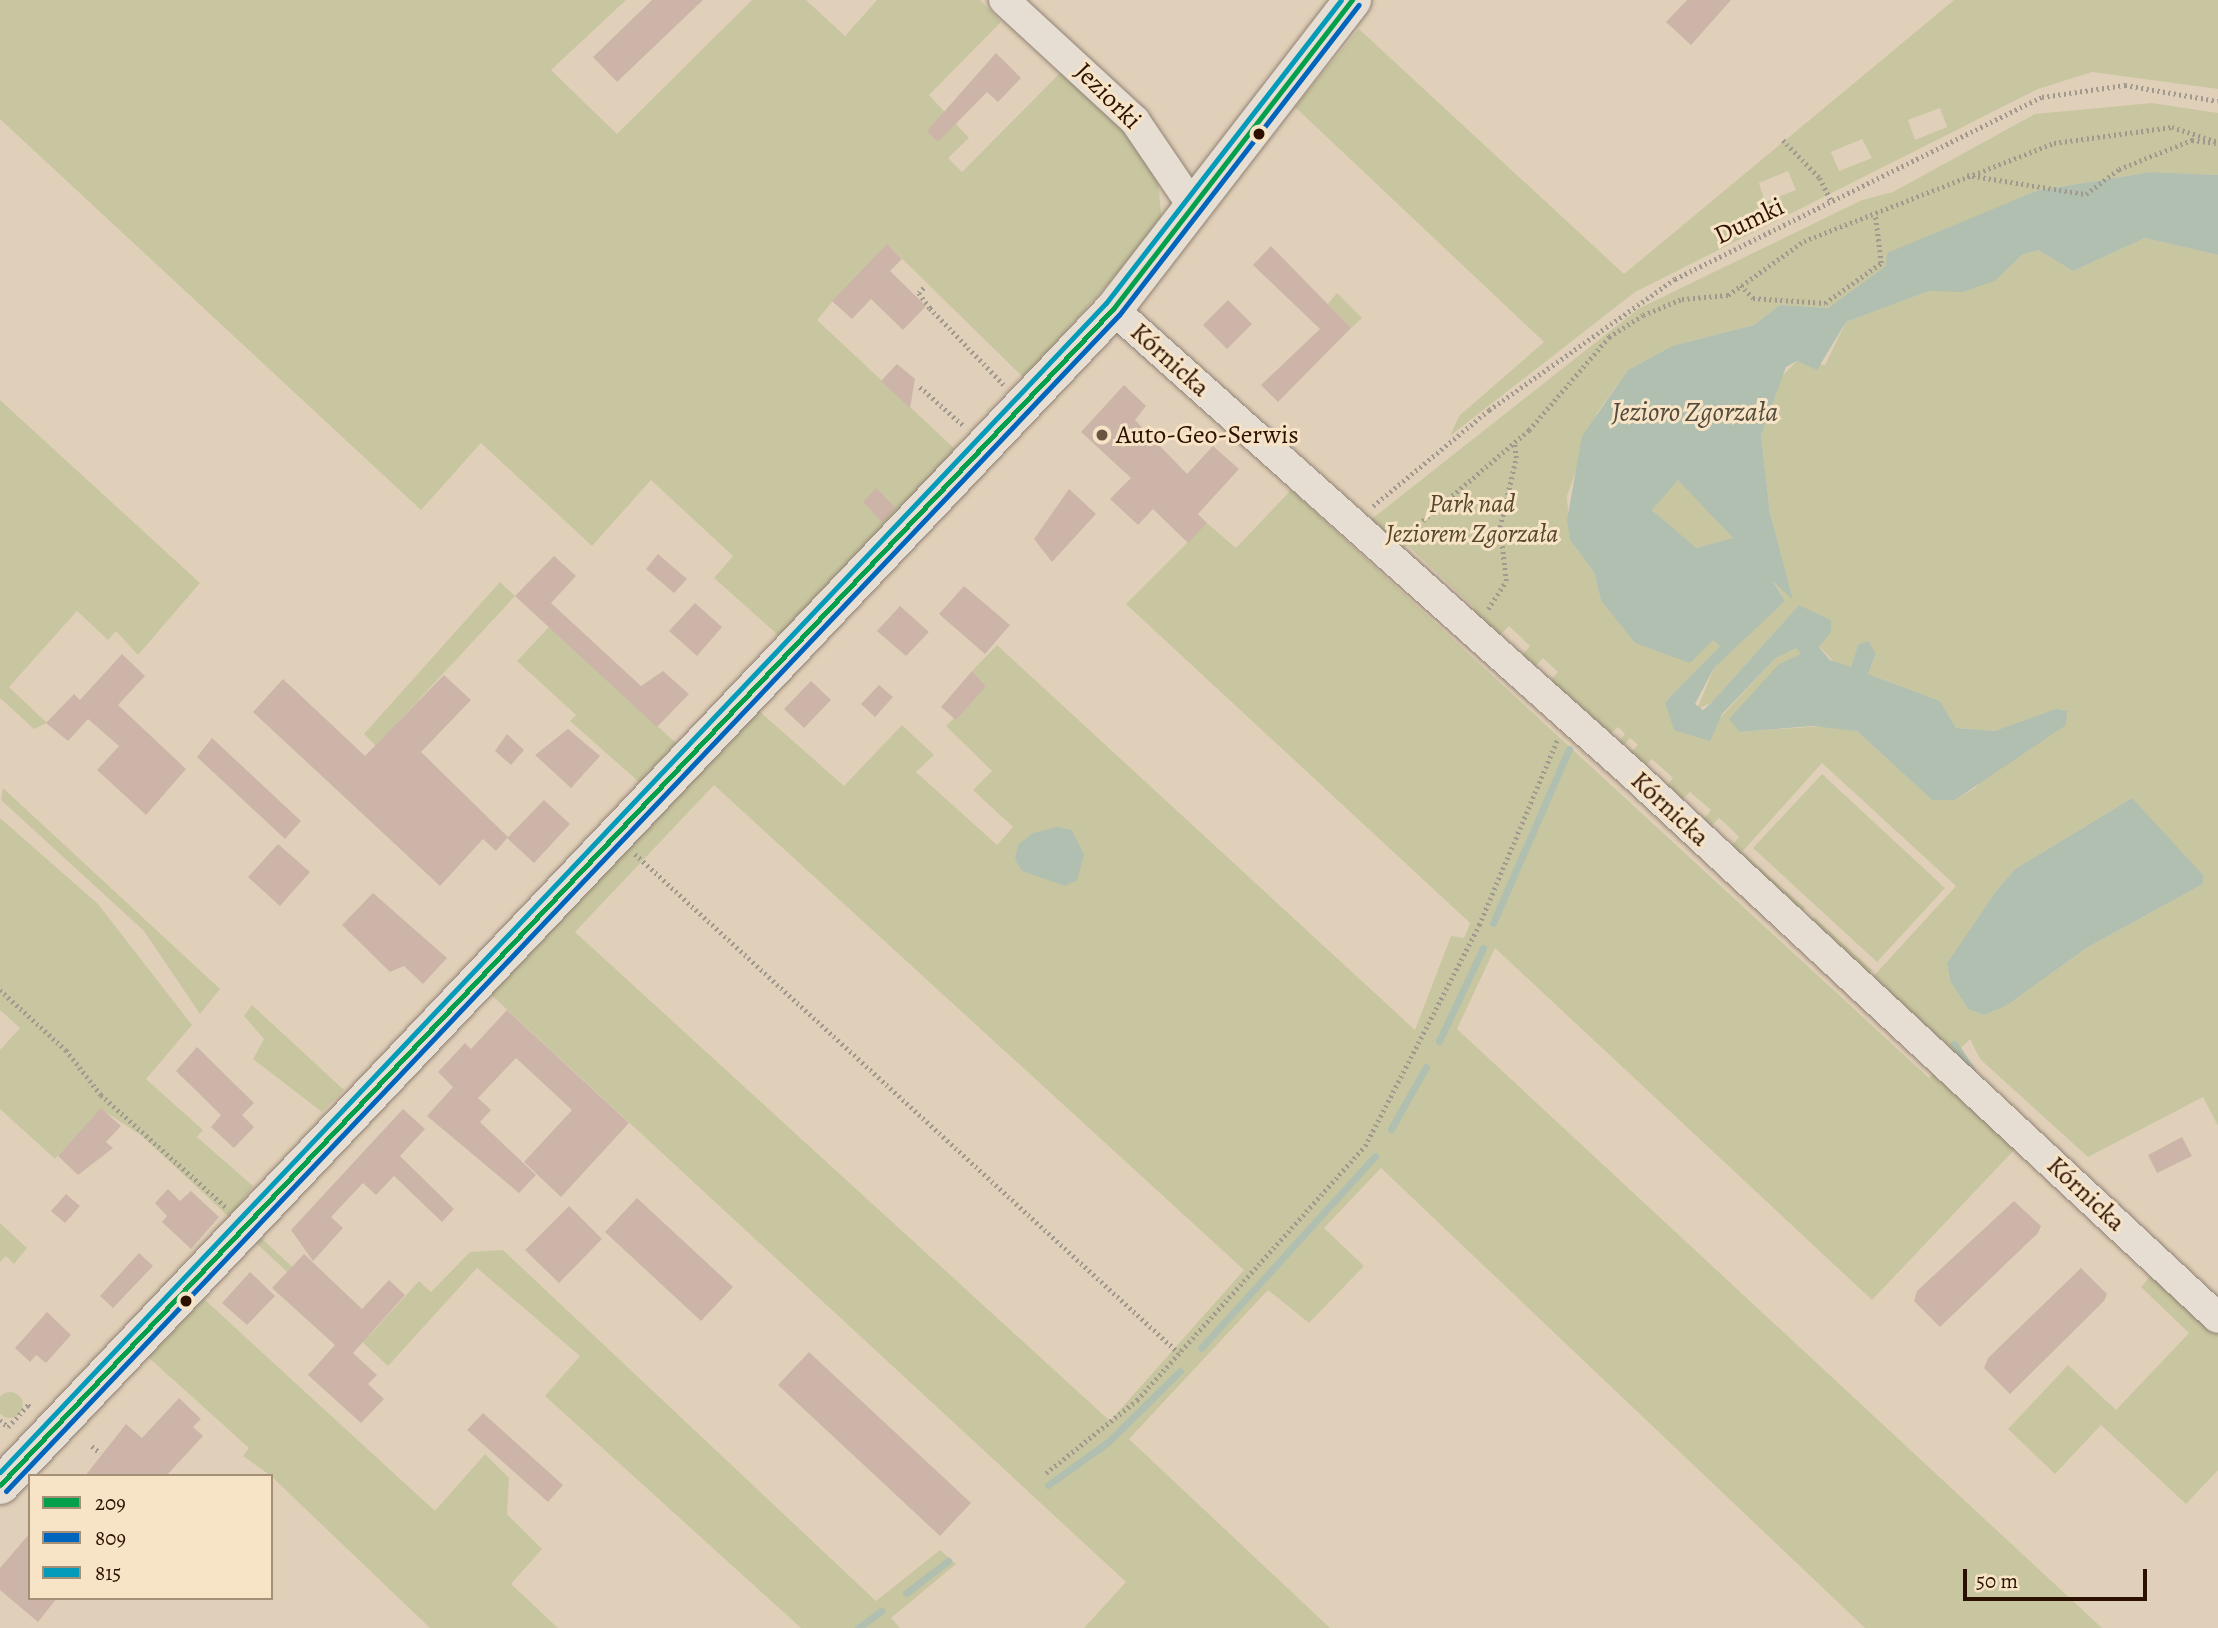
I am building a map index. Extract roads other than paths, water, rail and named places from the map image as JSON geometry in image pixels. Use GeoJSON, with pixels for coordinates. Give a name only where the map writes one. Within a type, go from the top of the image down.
{"type":"FeatureCollection","features":[{"type":"Feature","properties":{"kind":"street","name":"Jeziorki"},"geometry":{"type":"LineString","coordinates":[[1003,0],[1135,121],[1194,208]]}},
{"type":"Feature","properties":{"kind":"street"},"geometry":{"type":"LineString","coordinates":[[0,1485],[613,834],[1113,309],[1194,208],[1352,0]]}},
{"type":"Feature","properties":{"kind":"street","name":"Kórnicka"},"geometry":{"type":"LineString","coordinates":[[1113,309],[1567,716],[2218,1318]]}},
{"type":"Feature","properties":{"kind":"water","name":"Jezioro Zgorzała"},"geometry":{"type":"Polygon","coordinates":[[[2152,172],[2218,175],[2218,255],[2145,238],[2073,271],[2038,250],[2022,255],[1995,281],[1962,292],[1929,291],[1846,322],[1817,370],[1797,361],[1786,367],[1761,435],[1770,513],[1793,600],[1773,581],[1785,601],[1714,668],[1695,704],[1703,710],[1711,703],[1799,605],[1831,620],[1831,632],[1819,647],[1830,660],[1851,667],[1858,645],[1868,641],[1876,654],[1868,674],[1940,701],[1956,728],[1995,731],[2056,709],[2067,711],[2066,725],[1955,800],[1932,800],[1857,731],[1813,726],[1739,732],[1729,719],[1779,664],[1801,654],[1796,648],[1776,658],[1722,714],[1710,741],[1674,730],[1665,702],[1720,646],[1713,640],[1690,663],[1635,643],[1601,601],[1594,572],[1570,540],[1567,520],[1582,436],[1628,370],[1672,346],[1754,325],[1780,305],[1828,308],[1886,266],[1887,253],[2039,190],[2152,172]],[[1678,480],[1652,510],[1696,548],[1733,538],[1678,480]]]}},
{"type":"Feature","properties":{"kind":"water"},"geometry":{"type":"Polygon","coordinates":[[[2132,798],[2203,875],[2203,884],[2088,947],[2006,1006],[1984,1015],[1968,1009],[1950,981],[1947,963],[1996,891],[2015,869],[2132,798]]]}},
{"type":"Feature","properties":{"kind":"water"},"geometry":{"type":"Polygon","coordinates":[[[1057,827],[1072,830],[1084,855],[1077,880],[1065,886],[1022,871],[1015,859],[1018,845],[1033,833],[1057,827]]]}},
{"type":"Feature","properties":{"kind":"waterway"},"geometry":{"type":"LineString","coordinates":[[1493,923],[1569,749]]}},
{"type":"Feature","properties":{"kind":"waterway"},"geometry":{"type":"LineString","coordinates":[[1439,1041],[1483,948]]}},
{"type":"Feature","properties":{"kind":"waterway"},"geometry":{"type":"LineString","coordinates":[[1954,1044],[1972,1071]]}},
{"type":"Feature","properties":{"kind":"waterway"},"geometry":{"type":"LineString","coordinates":[[1391,1129],[1426,1067]]}},
{"type":"Feature","properties":{"kind":"waterway"},"geometry":{"type":"LineString","coordinates":[[1201,1348],[1375,1156]]}},
{"type":"Feature","properties":{"kind":"waterway"},"geometry":{"type":"LineString","coordinates":[[1048,1485],[1108,1442],[1180,1371]]}},
{"type":"Feature","properties":{"kind":"waterway"},"geometry":{"type":"LineString","coordinates":[[906,1593],[948,1561]]}},
{"type":"Feature","properties":{"kind":"waterway"},"geometry":{"type":"LineString","coordinates":[[858,1628],[881,1611]]}},
{"type":"Feature","properties":{"kind":"place","name":"Auto-Geo-Serwis"},"geometry":{"type":"Point","coordinates":[1102,435]}},
{"type":"Feature","properties":{"kind":"park label","name":"Park nad Jeziorem Zgorzała"},"geometry":{"type":"Point","coordinates":[1472,519]}}]}
